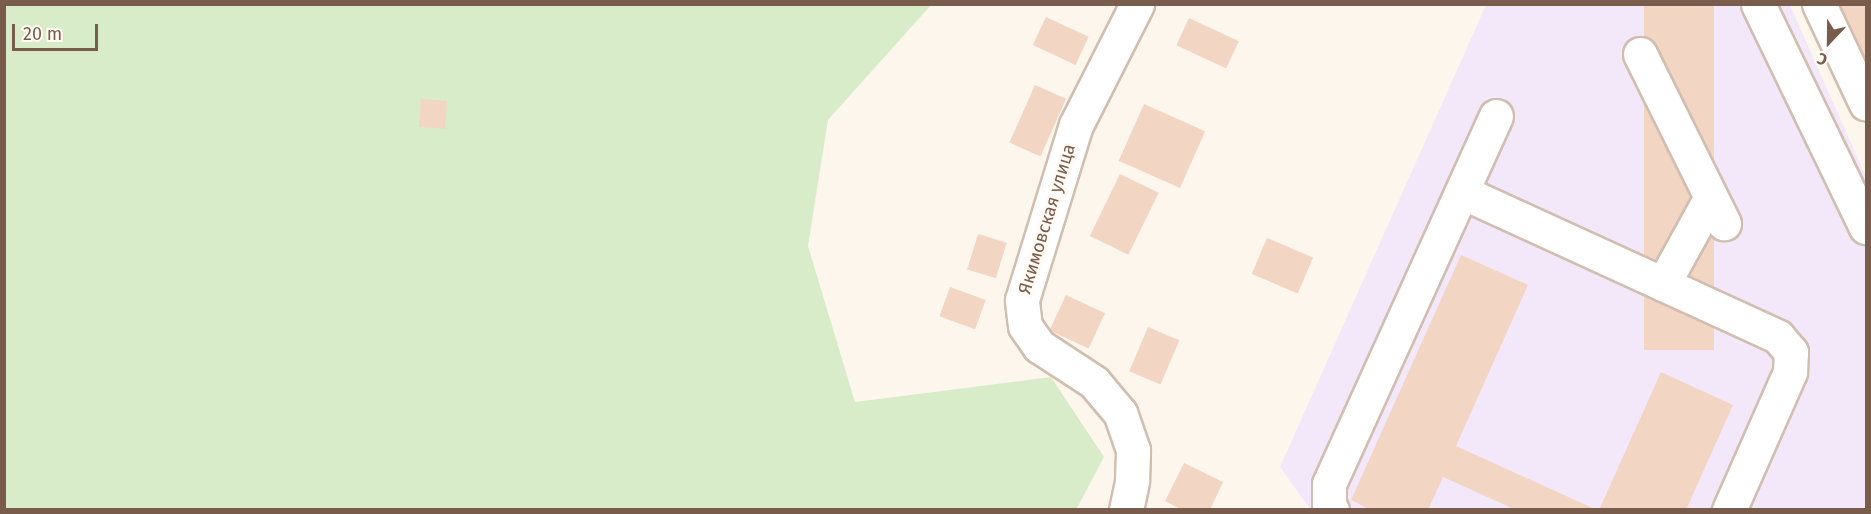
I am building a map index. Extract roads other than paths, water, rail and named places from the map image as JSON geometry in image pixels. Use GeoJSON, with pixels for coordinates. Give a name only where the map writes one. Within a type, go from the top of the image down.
{"type":"FeatureCollection","features":[{"type":"Feature","properties":{"kind":"street","name":"Якимовская улица"},"geometry":{"type":"LineString","coordinates":[[1126,510],[1132,481],[1133,450],[1120,413],[1095,382],[1039,346],[1025,326],[1022,300],[1076,125],[1137,4]]}},
{"type":"Feature","properties":{"kind":"street"},"geometry":{"type":"LineString","coordinates":[[1758,4],[1866,227]]}},
{"type":"Feature","properties":{"kind":"street"},"geometry":{"type":"LineString","coordinates":[[1819,4],[1866,104]]}},
{"type":"Feature","properties":{"kind":"street"},"geometry":{"type":"LineString","coordinates":[[1640,54],[1718,210],[1663,284]]}},
{"type":"Feature","properties":{"kind":"street"},"geometry":{"type":"LineString","coordinates":[[1332,510],[1329,506],[1329,484],[1496,116]]}},
{"type":"Feature","properties":{"kind":"street"},"geometry":{"type":"LineString","coordinates":[[1462,192],[1778,337],[1791,352],[1790,372],[1729,510]]}}]}
